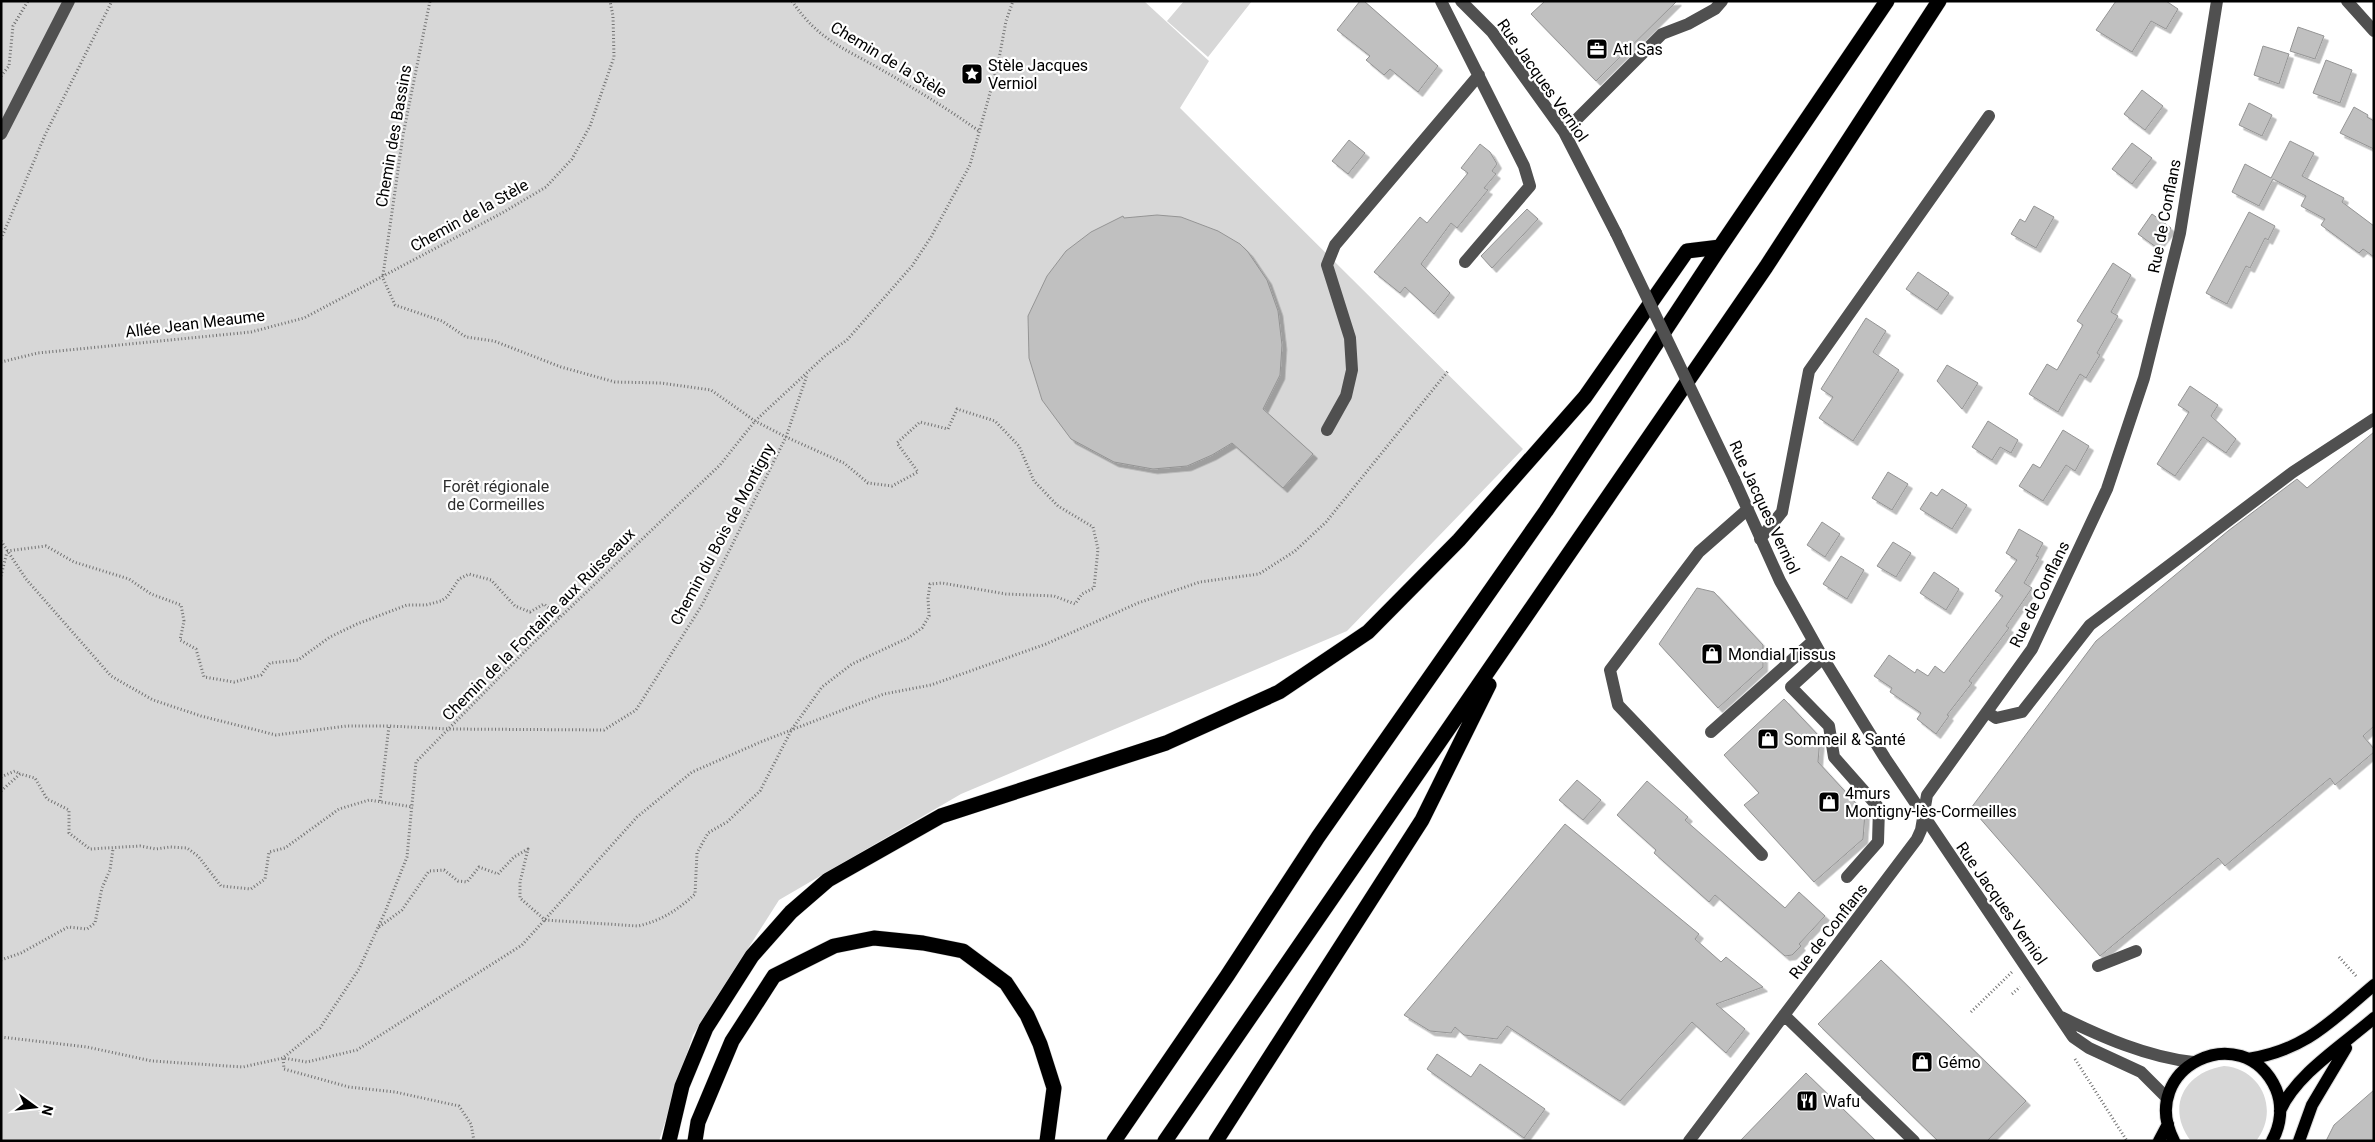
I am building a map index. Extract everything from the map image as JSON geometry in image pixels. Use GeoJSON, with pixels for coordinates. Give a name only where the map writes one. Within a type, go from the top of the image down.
{"type":"FeatureCollection","features":[{"type":"Feature","properties":{"kind":"highway"},"geometry":{"type":"LineString","coordinates":[[1114,1141],[1227,976],[1324,829],[1546,512],[1720,247],[1887,1]]}},
{"type":"Feature","properties":{"kind":"highway"},"geometry":{"type":"LineString","coordinates":[[1165,1141],[1766,267],[1939,1]]}},
{"type":"Feature","properties":{"kind":"highway"},"geometry":{"type":"LineString","coordinates":[[669,1141],[682,1086],[706,1028],[752,956],[805,899],[828,880],[941,816],[1166,742],[1279,692],[1368,632],[1459,540],[1585,397],[1687,250],[1720,247]]}},
{"type":"Feature","properties":{"kind":"highway"},"geometry":{"type":"LineString","coordinates":[[1216,1141],[1422,820],[1513,637]]}},
{"type":"Feature","properties":{"kind":"highway"},"geometry":{"type":"LineString","coordinates":[[695,1141],[698,1122],[732,1040],[774,976],[834,946],[874,938],[923,943],[963,951],[1006,983],[1027,1016],[1040,1044],[1054,1088],[1047,1141]]}},
{"type":"Feature","properties":{"kind":"main road"},"geometry":{"type":"LineString","coordinates":[[2248,1059],[2288,1050],[2301,1043],[2374,985]]}},
{"type":"Feature","properties":{"kind":"main road"},"geometry":{"type":"LineString","coordinates":[[2272,1141],[2277,1130],[2280,1111],[2284,1102],[2301,1080],[2374,1018]]}},
{"type":"Feature","properties":{"kind":"main road"},"geometry":{"type":"LineString","coordinates":[[2300,1141],[2306,1119],[2321,1086],[2356,1034]]}},
{"type":"Feature","properties":{"kind":"main road"},"geometry":{"type":"LineString","coordinates":[[2174,1141],[2168,1124],[2167,1098],[2177,1078],[2193,1062],[2216,1054],[2228,1054],[2248,1059],[2260,1067],[2273,1082],[2277,1092],[2280,1111]]}},
{"type":"Feature","properties":{"kind":"main road"},"geometry":{"type":"LineString","coordinates":[[2159,1141],[2168,1124]]}},
{"type":"Feature","properties":{"kind":"street"},"geometry":{"type":"LineString","coordinates":[[1,134],[69,1]]}},
{"type":"Feature","properties":{"kind":"street"},"geometry":{"type":"LineString","coordinates":[[1441,1],[1524,166],[1530,186],[1465,262]]}},
{"type":"Feature","properties":{"kind":"street","name":"Rue Jacques Verniol"},"geometry":{"type":"LineString","coordinates":[[1461,1],[1492,32],[1564,132],[1616,233],[1748,509],[1760,539],[1813,641],[1885,758],[1924,813],[1941,843],[2061,1016],[2072,1037],[2081,1044],[2141,1072],[2167,1098]]}},
{"type":"Feature","properties":{"kind":"street"},"geometry":{"type":"LineString","coordinates":[[1564,132],[1662,34],[1688,24],[1715,9],[1722,1]]}},
{"type":"Feature","properties":{"kind":"street","name":"Rue de Conflans"},"geometry":{"type":"LineString","coordinates":[[1689,1141],[1917,839],[1927,795],[2032,649],[2091,525],[2107,489],[2144,378],[2180,233],[2218,1]]}},
{"type":"Feature","properties":{"kind":"street"},"geometry":{"type":"LineString","coordinates":[[2347,1],[2374,31]]}},
{"type":"Feature","properties":{"kind":"street"},"geometry":{"type":"LineString","coordinates":[[1327,430],[1346,396],[1352,370],[1350,338],[1327,265],[1335,245],[1479,75]]}},
{"type":"Feature","properties":{"kind":"street"},"geometry":{"type":"LineString","coordinates":[[1760,539],[1782,512],[1809,371],[1989,116]]}},
{"type":"Feature","properties":{"kind":"street"},"geometry":{"type":"LineString","coordinates":[[1987,712],[1996,718],[2022,712],[2090,625],[2293,472],[2374,419]]}},
{"type":"Feature","properties":{"kind":"street"},"geometry":{"type":"LineString","coordinates":[[1748,509],[1699,552],[1610,670],[1618,705],[1762,855]]}},
{"type":"Feature","properties":{"kind":"street"},"geometry":{"type":"LineString","coordinates":[[1711,732],[1813,641]]}},
{"type":"Feature","properties":{"kind":"street"},"geometry":{"type":"LineString","coordinates":[[1823,658],[1791,687],[1829,726],[1834,757],[1879,808],[1878,842],[1847,877]]}},
{"type":"Feature","properties":{"kind":"street"},"geometry":{"type":"LineString","coordinates":[[2098,966],[2136,950]]}},
{"type":"Feature","properties":{"kind":"street"},"geometry":{"type":"LineString","coordinates":[[1784,1015],[1914,1141]]}},
{"type":"Feature","properties":{"kind":"street"},"geometry":{"type":"LineString","coordinates":[[2061,1016],[2146,1052],[2175,1060],[2193,1062]]}},
{"type":"Feature","properties":{"kind":"path"},"geometry":{"type":"LineString","coordinates":[[1,76],[9,66],[13,26],[28,1]]}},
{"type":"Feature","properties":{"kind":"path"},"geometry":{"type":"LineString","coordinates":[[1,239],[45,135],[112,1]]}},
{"type":"Feature","properties":{"kind":"path","name":"Chemin des Bassins"},"geometry":{"type":"LineString","coordinates":[[382,276],[403,135],[430,1]]}},
{"type":"Feature","properties":{"kind":"path","name":"Chemin de la Stèle"},"geometry":{"type":"LineString","coordinates":[[382,276],[502,213],[546,187],[572,159],[590,126],[614,57],[613,16],[610,1]]}},
{"type":"Feature","properties":{"kind":"path","name":"Chemin de la Stèle"},"geometry":{"type":"LineString","coordinates":[[792,1],[800,13],[830,42],[880,69],[979,131]]}},
{"type":"Feature","properties":{"kind":"path","name":"Chemin de la Fontaine aux Ruisseaux"},"geometry":{"type":"LineString","coordinates":[[1,1037],[87,1047],[152,1061],[243,1067],[284,1058],[320,1028],[359,969],[379,927],[407,857],[416,762],[560,617],[720,465],[755,421],[808,374],[826,355],[847,340],[912,266],[931,237],[970,165],[1013,1]]}},
{"type":"Feature","properties":{"kind":"path"},"geometry":{"type":"LineString","coordinates":[[379,927],[402,910],[428,871],[444,870],[458,881],[466,882],[479,867],[498,874],[514,857],[528,849],[520,882],[520,898],[545,920],[638,926],[650,924],[680,908],[695,894],[697,853],[708,834],[727,822],[760,791],[792,729],[822,687],[839,673],[922,628],[929,616],[928,598],[930,584],[942,583],[1006,594],[1054,596],[1075,604],[1082,594],[1094,588],[1098,549],[1093,528],[1058,506],[1034,481],[1019,446],[995,421],[957,409],[948,429],[920,422],[897,443],[918,472],[892,486],[868,483],[844,462],[786,437],[755,421],[710,390],[661,383],[615,382],[560,367],[494,341],[466,338],[442,320],[395,306],[382,276]]}},
{"type":"Feature","properties":{"kind":"path","name":"Allée Jean Meaume"},"geometry":{"type":"LineString","coordinates":[[1,362],[38,354],[251,332],[304,318],[382,276]]}},
{"type":"Feature","properties":{"kind":"path"},"geometry":{"type":"LineString","coordinates":[[474,1141],[472,1124],[459,1106],[395,1092],[349,1087],[284,1069],[284,1058],[307,1062],[357,1050],[522,945],[637,817],[692,772],[792,729],[884,694],[931,685],[1046,644],[1138,603],[1200,582],[1259,574],[1295,551],[1326,522],[1448,371]]}},
{"type":"Feature","properties":{"kind":"path","name":"Chemin du Bois de Montigny"},"geometry":{"type":"LineString","coordinates":[[1,541],[26,578],[111,676],[153,700],[201,716],[276,735],[346,726],[415,725],[450,729],[604,730],[636,710],[702,604],[786,437],[808,374]]}},
{"type":"Feature","properties":{"kind":"path"},"geometry":{"type":"LineString","coordinates":[[1,576],[7,551],[46,546],[74,562],[129,579],[151,594],[181,605],[184,621],[180,640],[196,649],[204,677],[234,682],[261,675],[270,663],[298,660],[330,637],[357,624],[407,605],[426,605],[442,601],[459,580],[469,574],[491,580],[516,606],[530,612],[544,604],[560,617]]}},
{"type":"Feature","properties":{"kind":"path"},"geometry":{"type":"LineString","coordinates":[[380,801],[388,726]]}},
{"type":"Feature","properties":{"kind":"path"},"geometry":{"type":"LineString","coordinates":[[1,777],[15,772],[35,778],[47,800],[69,810],[69,833],[90,849],[140,846],[156,849],[170,847],[187,848],[198,856],[221,886],[251,888],[265,878],[269,852],[285,848],[339,809],[369,800],[413,807]]}},
{"type":"Feature","properties":{"kind":"path"},"geometry":{"type":"LineString","coordinates":[[1,791],[20,774]]}},
{"type":"Feature","properties":{"kind":"path"},"geometry":{"type":"LineString","coordinates":[[1,960],[21,953],[68,927],[87,929],[95,923],[102,888],[110,870],[113,849]]}},
{"type":"Feature","properties":{"kind":"path"},"geometry":{"type":"LineString","coordinates":[[2339,957],[2357,977]]}},
{"type":"Feature","properties":{"kind":"path"},"geometry":{"type":"LineString","coordinates":[[1971,1012],[2014,970]]}},
{"type":"Feature","properties":{"kind":"path"},"geometry":{"type":"LineString","coordinates":[[2012,994],[2023,985]]}},
{"type":"Feature","properties":{"kind":"path"},"geometry":{"type":"LineString","coordinates":[[2070,1052],[2127,1141]]}},
{"type":"Feature","properties":{"kind":"green space","name":"Forêt régionale de Cormeilles"},"geometry":{"type":"Polygon","coordinates":[[[1,1],[1144,1],[1209,61],[1180,108],[1523,449],[1347,631],[961,794],[779,900],[693,1035],[659,1141],[1,1141],[1,1]]]}},
{"type":"Feature","properties":{"kind":"green space"},"geometry":{"type":"Polygon","coordinates":[[[1184,1],[1252,1],[1208,57],[1167,21],[1184,1]]]}},
{"type":"Feature","properties":{"kind":"green space"},"geometry":{"type":"Polygon","coordinates":[[[2224,1066],[2237,1069],[2257,1083],[2263,1093],[2266,1105],[2263,1129],[2256,1141],[2191,1141],[2183,1128],[2180,1116],[2180,1104],[2183,1093],[2199,1075],[2224,1066]]]}},
{"type":"Feature","properties":{"kind":"building"},"geometry":{"type":"Polygon","coordinates":[[[1360,1],[1364,1],[1438,66],[1418,92],[1390,69],[1384,75],[1366,60],[1370,56],[1337,30],[1360,1]]]}},
{"type":"Feature","properties":{"kind":"building"},"geometry":{"type":"Polygon","coordinates":[[[1545,1],[1677,1],[1596,81],[1531,14],[1545,1]]]}},
{"type":"Feature","properties":{"kind":"building"},"geometry":{"type":"Polygon","coordinates":[[[2116,1],[2166,1],[2178,9],[2166,29],[2151,21],[2132,52],[2096,30],[2116,1]]]}},
{"type":"Feature","properties":{"kind":"building"},"geometry":{"type":"Polygon","coordinates":[[[2298,27],[2324,36],[2315,59],[2290,51],[2298,27]]]}},
{"type":"Feature","properties":{"kind":"building"},"geometry":{"type":"Polygon","coordinates":[[[2263,46],[2289,54],[2279,84],[2254,75],[2263,46]]]}},
{"type":"Feature","properties":{"kind":"building"},"geometry":{"type":"Polygon","coordinates":[[[2326,60],[2352,70],[2340,103],[2313,93],[2326,60]]]}},
{"type":"Feature","properties":{"kind":"building"},"geometry":{"type":"Polygon","coordinates":[[[2142,90],[2163,106],[2145,130],[2124,114],[2142,90]]]}},
{"type":"Feature","properties":{"kind":"building"},"geometry":{"type":"Polygon","coordinates":[[[2249,103],[2272,115],[2262,136],[2239,125],[2249,103]]]}},
{"type":"Feature","properties":{"kind":"building"},"geometry":{"type":"Polygon","coordinates":[[[2354,107],[2374,121],[2374,149],[2340,133],[2354,107]]]}},
{"type":"Feature","properties":{"kind":"building"},"geometry":{"type":"Polygon","coordinates":[[[1349,140],[1365,153],[1348,174],[1332,161],[1349,140]]]}},
{"type":"Feature","properties":{"kind":"building"},"geometry":{"type":"Polygon","coordinates":[[[2290,141],[2314,153],[2302,176],[2344,198],[2342,202],[2374,226],[2374,257],[2363,249],[2359,253],[2321,225],[2325,219],[2301,206],[2306,196],[2273,179],[2259,206],[2232,192],[2245,164],[2271,178],[2290,141]]]}},
{"type":"Feature","properties":{"kind":"building"},"geometry":{"type":"Polygon","coordinates":[[[2132,143],[2152,158],[2132,184],[2112,169],[2132,143]]]}},
{"type":"Feature","properties":{"kind":"building"},"geometry":{"type":"Polygon","coordinates":[[[1480,144],[1490,152],[1497,164],[1492,171],[1496,174],[1484,188],[1488,190],[1457,228],[1451,223],[1421,264],[1450,293],[1434,314],[1405,287],[1400,293],[1374,272],[1420,217],[1427,223],[1468,173],[1461,168],[1480,144]]]}},
{"type":"Feature","properties":{"kind":"building"},"geometry":{"type":"Polygon","coordinates":[[[2034,206],[2054,217],[2036,248],[2011,234],[2020,219],[2025,222],[2034,206]]]}},
{"type":"Feature","properties":{"kind":"building"},"geometry":{"type":"Polygon","coordinates":[[[1527,209],[1538,219],[1492,268],[1481,256],[1527,209]]]}},
{"type":"Feature","properties":{"kind":"building"},"geometry":{"type":"Polygon","coordinates":[[[2249,212],[2275,226],[2268,240],[2265,238],[2250,268],[2246,266],[2227,304],[2206,293],[2249,212]]]}},
{"type":"Feature","properties":{"kind":"building"},"geometry":{"type":"Polygon","coordinates":[[[2152,214],[2171,228],[2156,247],[2138,234],[2152,214]]]}},
{"type":"Feature","properties":{"kind":"building"},"geometry":{"type":"Polygon","coordinates":[[[1157,215],[1181,217],[1218,231],[1240,244],[1248,252],[1267,280],[1278,311],[1282,345],[1280,375],[1263,409],[1313,454],[1283,488],[1232,443],[1212,455],[1187,466],[1153,469],[1114,462],[1071,439],[1042,400],[1029,358],[1028,316],[1047,276],[1066,251],[1091,232],[1123,216],[1124,218],[1157,215]]]}},
{"type":"Feature","properties":{"kind":"building"},"geometry":{"type":"Polygon","coordinates":[[[2113,263],[2131,275],[2111,312],[2118,316],[2097,353],[2100,355],[2086,378],[2080,374],[2058,412],[2029,394],[2047,364],[2057,370],[2083,325],[2077,321],[2113,263]]]}},
{"type":"Feature","properties":{"kind":"building"},"geometry":{"type":"Polygon","coordinates":[[[1918,272],[1949,293],[1937,310],[1906,289],[1918,272]]]}},
{"type":"Feature","properties":{"kind":"building"},"geometry":{"type":"Polygon","coordinates":[[[1866,318],[1886,331],[1873,352],[1899,370],[1853,441],[1819,418],[1833,397],[1821,389],[1866,318]]]}},
{"type":"Feature","properties":{"kind":"building"},"geometry":{"type":"Polygon","coordinates":[[[1947,365],[1978,383],[1962,409],[1937,381],[1947,365]]]}},
{"type":"Feature","properties":{"kind":"building"},"geometry":{"type":"Polygon","coordinates":[[[2190,386],[2218,405],[2211,416],[2236,439],[2226,453],[2203,437],[2175,476],[2157,464],[2189,412],[2178,405],[2190,386]]]}},
{"type":"Feature","properties":{"kind":"building"},"geometry":{"type":"Polygon","coordinates":[[[1988,421],[2018,440],[2011,453],[2000,447],[1992,460],[1972,447],[1988,421]]]}},
{"type":"Feature","properties":{"kind":"building"},"geometry":{"type":"Polygon","coordinates":[[[2063,430],[2089,446],[2075,471],[2066,465],[2043,501],[2019,486],[2033,464],[2040,468],[2063,430]]]}},
{"type":"Feature","properties":{"kind":"building"},"geometry":{"type":"Polygon","coordinates":[[[2374,432],[2374,726],[2363,736],[2374,749],[2374,752],[2335,785],[2330,778],[2225,866],[2218,858],[2100,956],[1971,808],[2096,641],[2228,531],[2297,479],[2307,488],[2374,432]]]}},
{"type":"Feature","properties":{"kind":"building"},"geometry":{"type":"Polygon","coordinates":[[[1888,472],[1908,484],[1892,510],[1872,498],[1888,472]]]}},
{"type":"Feature","properties":{"kind":"building"},"geometry":{"type":"Polygon","coordinates":[[[1942,489],[1967,505],[1952,529],[1920,509],[1931,492],[1937,496],[1942,489]]]}},
{"type":"Feature","properties":{"kind":"building"},"geometry":{"type":"Polygon","coordinates":[[[1822,522],[1840,534],[1825,557],[1807,545],[1822,522]]]}},
{"type":"Feature","properties":{"kind":"building"},"geometry":{"type":"Polygon","coordinates":[[[2019,529],[2043,543],[2036,556],[2039,557],[2024,583],[2032,588],[2006,626],[2009,628],[1969,681],[1972,683],[1947,715],[1949,716],[1936,734],[1917,719],[1921,713],[1890,692],[1892,688],[1874,676],[1889,655],[1915,673],[1917,669],[1928,676],[1935,666],[1944,673],[2003,596],[1995,591],[2017,560],[2006,553],[2019,529]]]}},
{"type":"Feature","properties":{"kind":"building"},"geometry":{"type":"Polygon","coordinates":[[[1893,542],[1911,553],[1896,577],[1877,566],[1893,542]]]}},
{"type":"Feature","properties":{"kind":"building"},"geometry":{"type":"Polygon","coordinates":[[[1841,556],[1864,570],[1847,599],[1823,584],[1841,556]]]}},
{"type":"Feature","properties":{"kind":"building"},"geometry":{"type":"Polygon","coordinates":[[[1934,572],[1959,589],[1946,610],[1920,593],[1934,572]]]}},
{"type":"Feature","properties":{"kind":"building"},"geometry":{"type":"Polygon","coordinates":[[[1697,588],[1714,592],[1763,645],[1763,667],[1718,708],[1659,644],[1697,588]]]}},
{"type":"Feature","properties":{"kind":"building"},"geometry":{"type":"Polygon","coordinates":[[[1784,699],[1820,737],[1818,762],[1865,813],[1863,839],[1814,882],[1744,805],[1759,793],[1724,755],[1784,699]]]}},
{"type":"Feature","properties":{"kind":"building"},"geometry":{"type":"Polygon","coordinates":[[[1577,780],[1601,800],[1583,820],[1559,800],[1577,780]]]}},
{"type":"Feature","properties":{"kind":"building"},"geometry":{"type":"Polygon","coordinates":[[[1647,781],[1688,817],[1685,820],[1785,908],[1799,892],[1825,916],[1799,944],[1801,946],[1792,955],[1785,956],[1715,895],[1709,902],[1654,853],[1656,850],[1617,815],[1647,781]]]}},
{"type":"Feature","properties":{"kind":"building"},"geometry":{"type":"Polygon","coordinates":[[[1565,824],[1699,934],[1695,939],[1721,962],[1726,957],[1763,987],[1716,1004],[1745,1029],[1726,1053],[1692,1022],[1620,1101],[1507,1026],[1497,1039],[1464,1035],[1455,1027],[1451,1033],[1430,1031],[1404,1015],[1565,824]]]}},
{"type":"Feature","properties":{"kind":"building","name":"Gémo"},"geometry":{"type":"Polygon","coordinates":[[[1881,960],[2026,1101],[1987,1141],[1938,1141],[1818,1024],[1881,960]]]}},
{"type":"Feature","properties":{"kind":"building"},"geometry":{"type":"Polygon","coordinates":[[[1437,1054],[1471,1077],[1480,1064],[1545,1109],[1524,1138],[1427,1069],[1437,1054]]]}},
{"type":"Feature","properties":{"kind":"building","name":"Wafu"},"geometry":{"type":"Polygon","coordinates":[[[1806,1073],[1876,1141],[1740,1141],[1806,1073]]]}},
{"type":"Feature","properties":{"kind":"building"},"geometry":{"type":"Polygon","coordinates":[[[2374,1090],[2374,1141],[2326,1141],[2334,1125],[2374,1090]]]}},
{"type":"Feature","properties":{"kind":"place","name":"Atl Sas"},"geometry":{"type":"Point","coordinates":[1597,49]}},
{"type":"Feature","properties":{"kind":"place","name":"Stèle Jacques Verniol"},"geometry":{"type":"Point","coordinates":[972,74]}},
{"type":"Feature","properties":{"kind":"place","name":"Mondial Tissus"},"geometry":{"type":"Point","coordinates":[1712,654]}},
{"type":"Feature","properties":{"kind":"place","name":"Sommeil & Santé"},"geometry":{"type":"Point","coordinates":[1768,739]}},
{"type":"Feature","properties":{"kind":"place","name":"4murs Montigny-lès-Cormeilles"},"geometry":{"type":"Point","coordinates":[1829,802]}},
{"type":"Feature","properties":{"kind":"place","name":"Gémo"},"geometry":{"type":"Point","coordinates":[1922,1062]}},
{"type":"Feature","properties":{"kind":"place","name":"Wafu"},"geometry":{"type":"Point","coordinates":[1807,1101]}}]}
